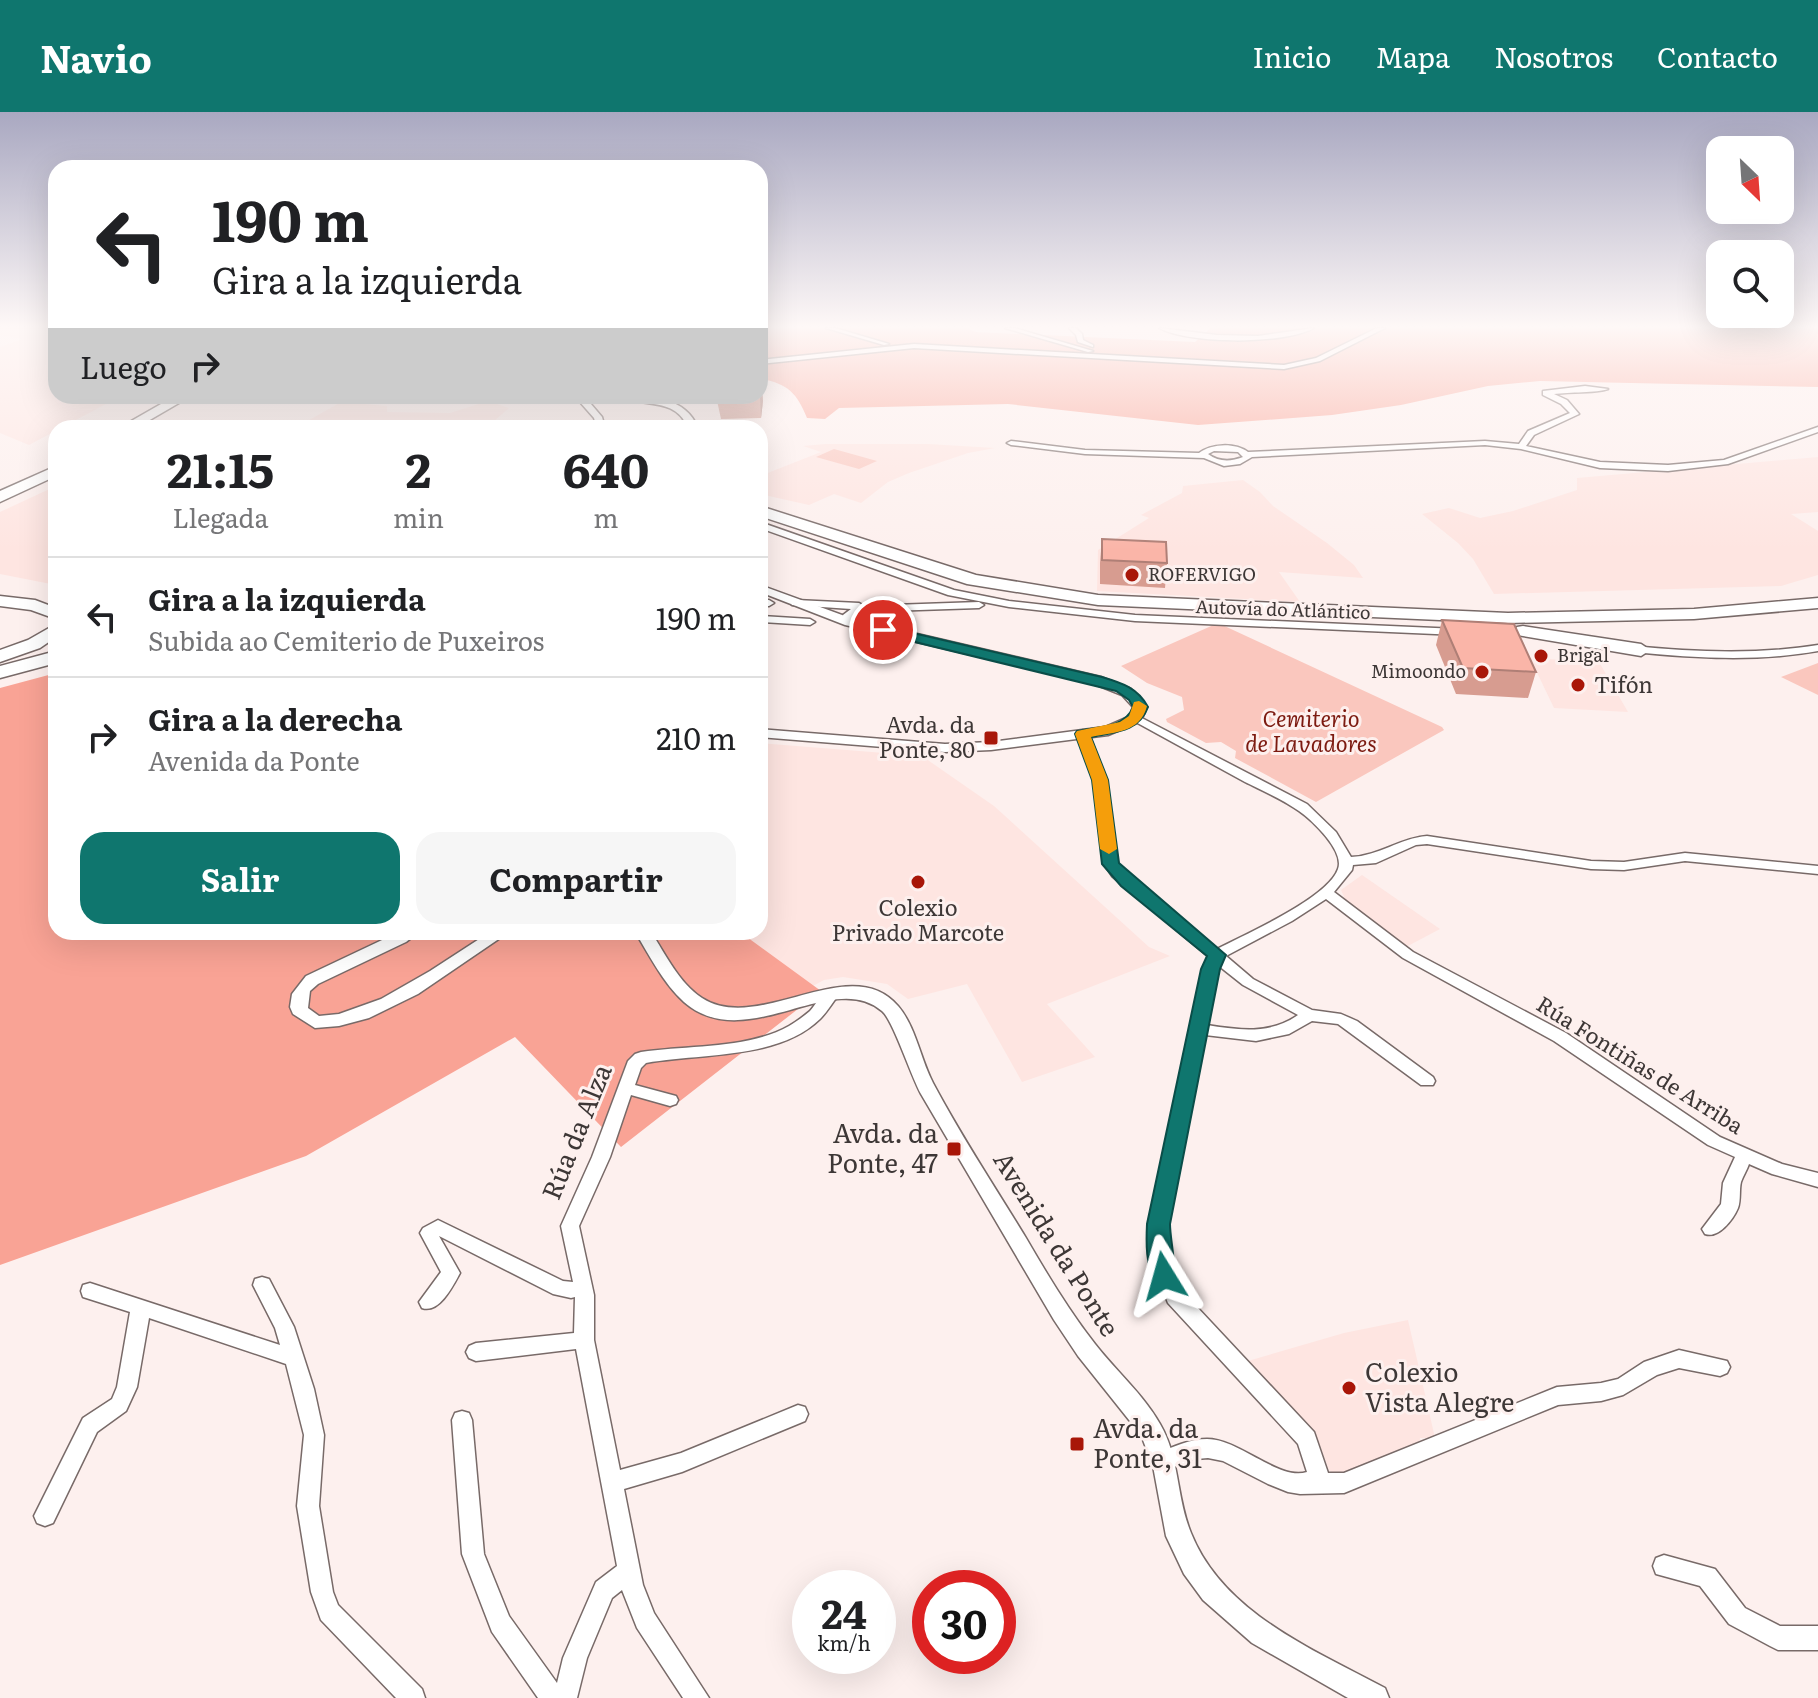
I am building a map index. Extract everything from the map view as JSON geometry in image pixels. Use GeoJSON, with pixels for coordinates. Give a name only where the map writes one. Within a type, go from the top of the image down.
{"type":"FeatureCollection","features":[{"type":"Feature","properties":{"kind":"highway"},"geometry":{"type":"LineString","coordinates":[[123,420],[151,404]]}},
{"type":"Feature","properties":{"kind":"highway"},"geometry":{"type":"LineString","coordinates":[[142,420],[172,404]]}},
{"type":"Feature","properties":{"kind":"highway"},"geometry":{"type":"LineString","coordinates":[[150,420],[175,404]]}},
{"type":"Feature","properties":{"kind":"highway"},"geometry":{"type":"LineString","coordinates":[[0,479],[48,458]]}},
{"type":"Feature","properties":{"kind":"highway"},"geometry":{"type":"LineString","coordinates":[[0,487],[48,466]]}},
{"type":"Feature","properties":{"kind":"highway"},"geometry":{"type":"LineString","coordinates":[[0,497],[48,474]]}},
{"type":"Feature","properties":{"kind":"highway","name":"Autovía do Atlántico"},"geometry":{"type":"LineString","coordinates":[[768,514],[973,580],[1098,600],[1508,618],[1610,618],[1818,603]]}},
{"type":"Feature","properties":{"kind":"highway","name":"Autovía do Atlántico"},"geometry":{"type":"LineString","coordinates":[[768,525],[984,590],[1073,605],[1193,615],[1453,625],[1618,625],[1818,611]]}},
{"type":"Feature","properties":{"kind":"highway"},"geometry":{"type":"LineString","coordinates":[[0,594],[48,598]]}},
{"type":"Feature","properties":{"kind":"highway"},"geometry":{"type":"LineString","coordinates":[[1761,608],[1802,602],[1818,595]]}},
{"type":"Feature","properties":{"kind":"highway"},"geometry":{"type":"LineString","coordinates":[[0,601],[35,605],[48,611]]}},
{"type":"Feature","properties":{"kind":"highway"},"geometry":{"type":"LineString","coordinates":[[1101,614],[1193,615]]}},
{"type":"Feature","properties":{"kind":"highway"},"geometry":{"type":"LineString","coordinates":[[1453,625],[1547,634],[1641,650]]}},
{"type":"Feature","properties":{"kind":"highway"},"geometry":{"type":"LineString","coordinates":[[0,659],[48,634]]}},
{"type":"Feature","properties":{"kind":"highway"},"geometry":{"type":"LineString","coordinates":[[0,659],[48,656]]}},
{"type":"Feature","properties":{"kind":"highway"},"geometry":{"type":"LineString","coordinates":[[0,672],[48,657]]}},
{"type":"Feature","properties":{"kind":"street"},"geometry":{"type":"LineString","coordinates":[[1521,447],[1531,433],[1575,414],[1564,402]]}},
{"type":"Feature","properties":{"kind":"street"},"geometry":{"type":"LineString","coordinates":[[659,404],[673,407],[690,420]]}},
{"type":"Feature","properties":{"kind":"street"},"geometry":{"type":"LineString","coordinates":[[1204,456],[1207,449],[1219,447],[1234,448],[1247,455],[1485,443],[1521,447],[1600,465],[1668,468],[1725,462],[1818,429]]}},
{"type":"Feature","properties":{"kind":"street"},"geometry":{"type":"LineString","coordinates":[[1011,443],[1085,452],[1204,456],[1235,463],[1246,460],[1247,455]]}},
{"type":"Feature","properties":{"kind":"street"},"geometry":{"type":"LineString","coordinates":[[768,525],[935,592],[1009,604],[1135,618],[1477,633]]}},
{"type":"Feature","properties":{"kind":"street"},"geometry":{"type":"LineString","coordinates":[[768,591],[849,622],[1121,688],[1135,698],[1140,707],[1136,718],[1108,731],[945,748],[768,734]]}},
{"type":"Feature","properties":{"kind":"street"},"geometry":{"type":"LineString","coordinates":[[935,592],[944,605]]}},
{"type":"Feature","properties":{"kind":"street"},"geometry":{"type":"LineString","coordinates":[[796,603],[843,606],[920,603],[935,592]]}},
{"type":"Feature","properties":{"kind":"street"},"geometry":{"type":"LineString","coordinates":[[826,615],[857,609],[1009,604]]}},
{"type":"Feature","properties":{"kind":"street"},"geometry":{"type":"LineString","coordinates":[[826,615],[843,606]]}},
{"type":"Feature","properties":{"kind":"street"},"geometry":{"type":"LineString","coordinates":[[849,622],[848,615],[857,609]]}},
{"type":"Feature","properties":{"kind":"street"},"geometry":{"type":"LineString","coordinates":[[768,610],[810,622]]}},
{"type":"Feature","properties":{"kind":"street"},"geometry":{"type":"LineString","coordinates":[[1508,634],[1707,656],[1751,656],[1818,648]]}},
{"type":"Feature","properties":{"kind":"street"},"geometry":{"type":"LineString","coordinates":[[1136,718],[1320,819],[1346,861],[1345,870],[1325,892],[1298,912],[1217,955],[1210,969],[1159,1224],[1158,1248],[1164,1276],[1175,1297],[1307,1439],[1318,1472],[1314,1483]]}},
{"type":"Feature","properties":{"kind":"street"},"geometry":{"type":"LineString","coordinates":[[1083,734],[1100,780],[1111,864],[1127,882],[1248,982],[1309,1015],[1341,1019],[1352,1025],[1427,1081]]}},
{"type":"Feature","properties":{"kind":"street"},"geometry":{"type":"LineString","coordinates":[[1346,861],[1371,860],[1414,841],[1427,840],[1591,865],[1624,866],[1685,857],[1818,870]]}},
{"type":"Feature","properties":{"kind":"street","name":"Rúa Fontiñas de Arriba"},"geometry":{"type":"LineString","coordinates":[[1325,892],[1408,955],[1560,1037],[1651,1102],[1714,1141],[1744,1156],[1818,1180]]}},
{"type":"Feature","properties":{"kind":"street"},"geometry":{"type":"LineString","coordinates":[[399,940],[313,978],[302,988],[299,1010],[315,1022],[350,1019],[407,991],[488,940]]}},
{"type":"Feature","properties":{"kind":"street","name":"Avenida da Ponte"},"geometry":{"type":"LineString","coordinates":[[648,940],[681,990],[700,1005],[722,1015],[768,1012],[831,994],[871,996],[886,1004],[896,1016],[923,1080],[1078,1338],[1148,1424],[1161,1445],[1171,1512],[1193,1566],[1213,1593],[1241,1619],[1280,1645],[1375,1698]]}},
{"type":"Feature","properties":{"kind":"street","name":"Rúa da Alza"},"geometry":{"type":"LineString","coordinates":[[697,1698],[645,1620],[629,1571],[584,1340],[583,1287],[570,1226],[599,1164],[634,1065],[641,1058],[735,1048],[775,1039],[801,1025],[825,1006],[831,994]]}},
{"type":"Feature","properties":{"kind":"street"},"geometry":{"type":"LineString","coordinates":[[1198,1029],[1233,1034],[1270,1034],[1292,1029],[1309,1015]]}},
{"type":"Feature","properties":{"kind":"street"},"geometry":{"type":"LineString","coordinates":[[626,1088],[670,1100]]}},
{"type":"Feature","properties":{"kind":"street"},"geometry":{"type":"LineString","coordinates":[[1711,1229],[1730,1206],[1732,1183],[1744,1156]]}},
{"type":"Feature","properties":{"kind":"street"},"geometry":{"type":"LineString","coordinates":[[429,1302],[451,1273],[429,1236],[438,1227],[560,1288],[571,1290],[583,1287]]}},
{"type":"Feature","properties":{"kind":"street"},"geometry":{"type":"LineString","coordinates":[[262,1285],[284,1327],[314,1435],[308,1506],[322,1592],[329,1612],[413,1698]]}},
{"type":"Feature","properties":{"kind":"street"},"geometry":{"type":"LineString","coordinates":[[90,1291],[294,1358]]}},
{"type":"Feature","properties":{"kind":"street"},"geometry":{"type":"LineString","coordinates":[[45,1516],[90,1425],[119,1405],[127,1387],[141,1307]]}},
{"type":"Feature","properties":{"kind":"street"},"geometry":{"type":"LineString","coordinates":[[476,1352],[584,1340]]}},
{"type":"Feature","properties":{"kind":"street"},"geometry":{"type":"LineString","coordinates":[[1165,1460],[1213,1448],[1276,1478],[1303,1485],[1344,1483],[1557,1396],[1601,1392],[1623,1386],[1651,1368],[1679,1359],[1720,1367]]}},
{"type":"Feature","properties":{"kind":"street"},"geometry":{"type":"LineString","coordinates":[[612,1482],[682,1462],[798,1414]]}},
{"type":"Feature","properties":{"kind":"street"},"geometry":{"type":"LineString","coordinates":[[462,1420],[473,1554],[500,1624],[553,1698]]}},
{"type":"Feature","properties":{"kind":"street"},"geometry":{"type":"LineString","coordinates":[[1664,1566],[1707,1577],[1737,1616],[1778,1638],[1818,1638]]}},
{"type":"Feature","properties":{"kind":"street"},"geometry":{"type":"LineString","coordinates":[[565,1698],[575,1658],[604,1590],[629,1571]]}},
{"type":"Feature","properties":{"kind":"shaded area"},"geometry":{"type":"Polygon","coordinates":[[[0,402],[106,404],[76,420],[48,420],[48,435],[29,445],[0,433],[0,402]]]}},
{"type":"Feature","properties":{"kind":"shaded area"},"geometry":{"type":"Polygon","coordinates":[[[799,402],[1415,402],[1332,415],[1198,425],[1008,404],[839,408],[825,419],[807,418],[799,402]]]}},
{"type":"Feature","properties":{"kind":"shaded area"},"geometry":{"type":"Polygon","coordinates":[[[337,404],[387,406],[387,412],[450,413],[478,404],[497,404],[509,408],[495,420],[309,420],[337,404]]]}},
{"type":"Feature","properties":{"kind":"shaded area"},"geometry":{"type":"Polygon","coordinates":[[[928,444],[995,448],[968,453],[909,473],[888,482],[861,503],[834,494],[809,505],[768,496],[768,473],[821,452],[803,446],[928,444]]]}},
{"type":"Feature","properties":{"kind":"shaded area"},"geometry":{"type":"Polygon","coordinates":[[[1818,457],[1818,512],[1791,514],[1818,531],[1818,575],[1781,586],[1494,594],[1473,559],[1422,514],[1449,508],[1480,518],[1513,511],[1577,490],[1577,478],[1818,457]]]}},
{"type":"Feature","properties":{"kind":"shaded area"},"geometry":{"type":"Polygon","coordinates":[[[1243,480],[1273,506],[1354,565],[1363,578],[1279,572],[1300,602],[1097,591],[1098,550],[1149,518],[1141,515],[1182,493],[1183,486],[1243,480]]]}},
{"type":"Feature","properties":{"kind":"shaded area"},"geometry":{"type":"Polygon","coordinates":[[[48,490],[48,583],[0,574],[0,512],[48,490]]]}},
{"type":"Feature","properties":{"kind":"shaded area","name":"Tifón"},"geometry":{"type":"Polygon","coordinates":[[[1530,658],[1599,662],[1628,712],[1554,708],[1530,658]]]}},
{"type":"Feature","properties":{"kind":"shaded area"},"geometry":{"type":"Polygon","coordinates":[[[48,675],[48,940],[751,940],[821,991],[621,1147],[515,1037],[306,1156],[0,1265],[0,688],[48,675]]]}},
{"type":"Feature","properties":{"kind":"shaded area","name":"Colexio Privado Marcote"},"geometry":{"type":"Polygon","coordinates":[[[768,744],[922,756],[994,806],[1149,947],[1170,956],[1047,1004],[1095,1057],[1022,1082],[967,984],[908,999],[887,984],[843,977],[824,980],[796,995],[676,940],[768,940],[768,744]]]}},
{"type":"Feature","properties":{"kind":"shaded area"},"geometry":{"type":"Polygon","coordinates":[[[1362,875],[1440,929],[1406,947],[1345,899],[1341,890],[1362,875]]]}},
{"type":"Feature","properties":{"kind":"shaded area","name":"Colexio Vista Alegre"},"geometry":{"type":"Polygon","coordinates":[[[1408,1320],[1435,1438],[1420,1438],[1419,1448],[1338,1478],[1329,1470],[1317,1438],[1248,1361],[1344,1333],[1408,1320]]]}},
{"type":"Feature","properties":{"kind":"green space"},"geometry":{"type":"Polygon","coordinates":[[[834,449],[877,461],[859,469],[816,457],[834,449]]]}},
{"type":"Feature","properties":{"kind":"green space","name":"Cemiterio de Lavadores"},"geometry":{"type":"Polygon","coordinates":[[[1218,623],[1444,730],[1316,802],[1235,758],[1236,751],[1221,742],[1206,743],[1167,722],[1166,719],[1184,710],[1182,697],[1147,683],[1121,666],[1218,623]]]}},
{"type":"Feature","properties":{"kind":"green space"},"geometry":{"type":"Polygon","coordinates":[[[1818,663],[1818,695],[1781,677],[1818,663]]]}},
{"type":"Feature","properties":{"kind":"building"},"geometry":{"type":"Polygon","coordinates":[[[1102,539],[1166,542],[1167,563],[1102,560],[1102,539]]]}},
{"type":"Feature","properties":{"kind":"building"},"geometry":{"type":"Polygon","coordinates":[[[1442,620],[1514,624],[1536,672],[1463,668],[1442,620]]]}},
{"type":"Feature","properties":{"kind":"slow traffic"},"geometry":{"type":"LineString","coordinates":[[1109,849],[1100,780],[1083,734],[1125,725],[1136,718],[1139,706]]}},
{"type":"Feature","properties":{"kind":"place","name":"ROFERVIGO"},"geometry":{"type":"Point","coordinates":[1132,575]}},
{"type":"Feature","properties":{"kind":"place","name":"Brigal"},"geometry":{"type":"Point","coordinates":[1541,656]}},
{"type":"Feature","properties":{"kind":"place","name":"Mimoondo"},"geometry":{"type":"Point","coordinates":[1482,672]}},
{"type":"Feature","properties":{"kind":"place","name":"Tifón"},"geometry":{"type":"Point","coordinates":[1578,685]}},
{"type":"Feature","properties":{"kind":"place","name":"Avda. da Ponte, 80"},"geometry":{"type":"Point","coordinates":[991,738]}},
{"type":"Feature","properties":{"kind":"place","name":"Colexio Privado Marcote"},"geometry":{"type":"Point","coordinates":[918,882]}},
{"type":"Feature","properties":{"kind":"place","name":"Avda. da Ponte, 47"},"geometry":{"type":"Point","coordinates":[954,1149]}},
{"type":"Feature","properties":{"kind":"place","name":"Colexio Vista Alegre"},"geometry":{"type":"Point","coordinates":[1349,1388]}},
{"type":"Feature","properties":{"kind":"place","name":"Avda. da Ponte, 31"},"geometry":{"type":"Point","coordinates":[1077,1444]}},
{"type":"Feature","properties":{"kind":"route"},"geometry":{"type":"LineString","coordinates":[[883,630],[1096,680],[1121,688],[1135,698],[1140,707],[1136,718],[1125,725],[1083,734],[1100,780],[1111,864],[1127,882],[1217,955],[1210,969],[1159,1224],[1158,1248],[1164,1276]]}}]}
